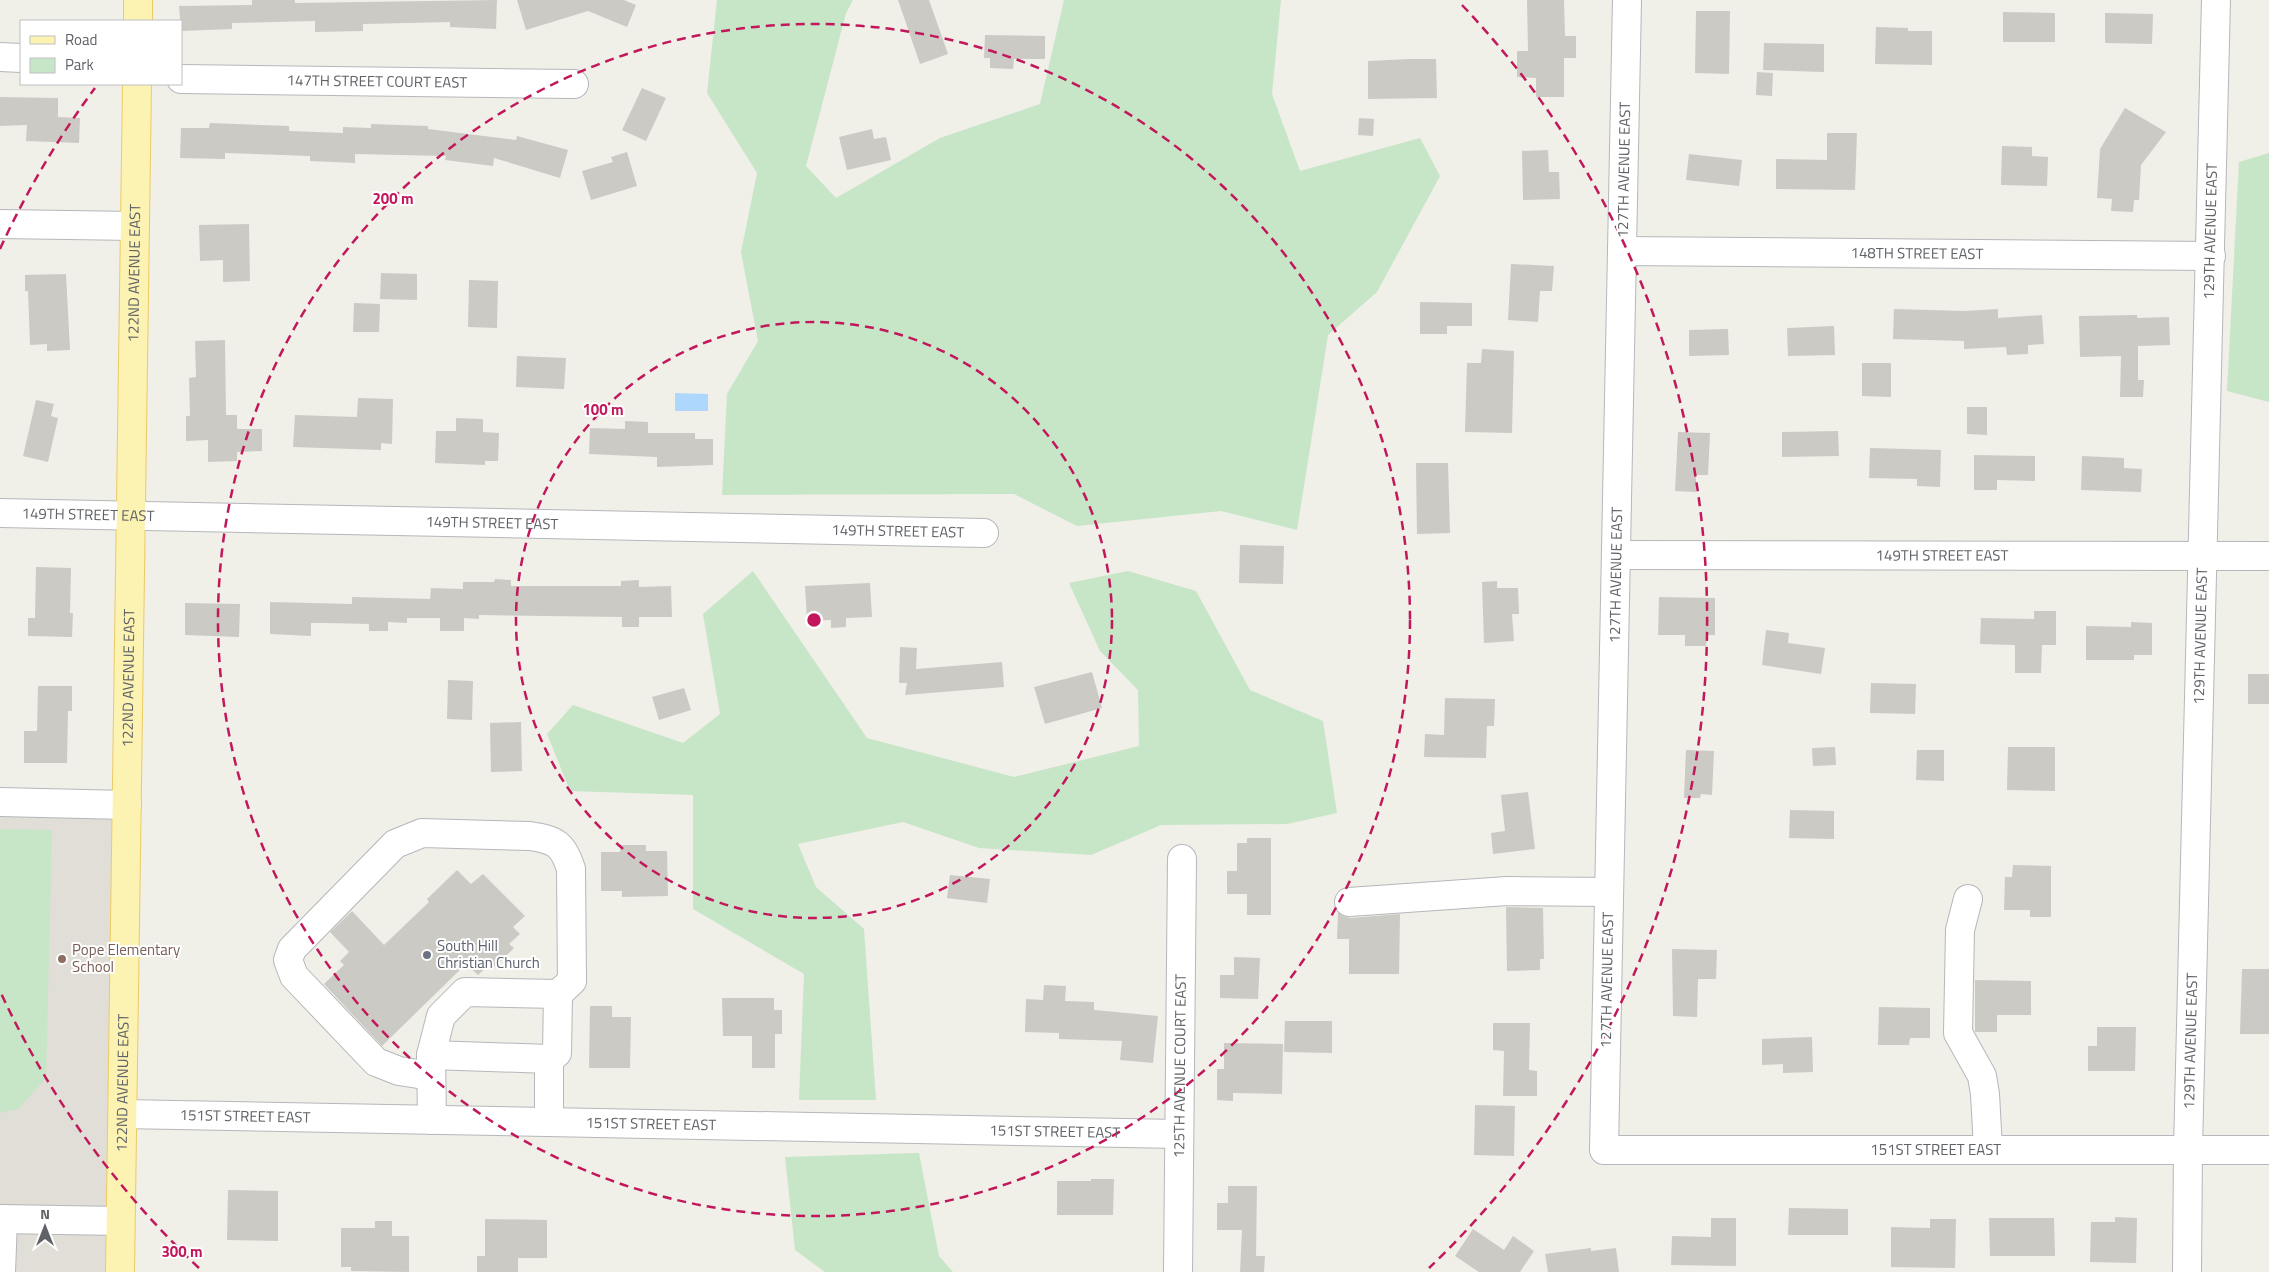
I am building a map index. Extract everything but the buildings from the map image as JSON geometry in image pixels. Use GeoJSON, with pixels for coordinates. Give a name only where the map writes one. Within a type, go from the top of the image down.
{"type":"FeatureCollection","features":[{"type":"Feature","properties":{"kind":"main road"},"geometry":{"type":"LineString","coordinates":[[138,0],[138,20]]}},
{"type":"Feature","properties":{"kind":"main road","name":"122ND AVENUE EAST"},"geometry":{"type":"LineString","coordinates":[[120,1272],[138,85]]}},
{"type":"Feature","properties":{"kind":"street","name":"127TH AVENUE EAST"},"geometry":{"type":"LineString","coordinates":[[1604,1150],[1627,0]]}},
{"type":"Feature","properties":{"kind":"street","name":"129TH AVENUE EAST"},"geometry":{"type":"LineString","coordinates":[[2187,1272],[2188,1149],[2216,0]]}},
{"type":"Feature","properties":{"kind":"street"},"geometry":{"type":"LineString","coordinates":[[0,57],[20,58]]}},
{"type":"Feature","properties":{"kind":"street","name":"147TH STREET COURT EAST"},"geometry":{"type":"LineString","coordinates":[[182,79],[574,84]]}},
{"type":"Feature","properties":{"kind":"street"},"geometry":{"type":"LineString","coordinates":[[0,224],[135,226]]}},
{"type":"Feature","properties":{"kind":"street","name":"148TH STREET EAST"},"geometry":{"type":"LineString","coordinates":[[1622,251],[2211,256]]}},
{"type":"Feature","properties":{"kind":"street","name":"149TH STREET EAST"},"geometry":{"type":"LineString","coordinates":[[0,514],[984,533]]}},
{"type":"Feature","properties":{"kind":"street","name":"149TH STREET EAST"},"geometry":{"type":"LineString","coordinates":[[1616,555],[2269,556]]}},
{"type":"Feature","properties":{"kind":"street"},"geometry":{"type":"LineString","coordinates":[[0,802],[127,805]]}},
{"type":"Feature","properties":{"kind":"street"},"geometry":{"type":"LineString","coordinates":[[422,833],[530,836],[547,839],[560,845],[567,854],[571,869],[572,980],[558,994],[557,1053],[550,1059],[431,1066],[399,1071],[376,1062],[294,976],[288,960],[292,949],[396,844],[422,833]]}},
{"type":"Feature","properties":{"kind":"street","name":"125TH AVENUE COURT EAST"},"geometry":{"type":"LineString","coordinates":[[1178,1272],[1182,859]]}},
{"type":"Feature","properties":{"kind":"street"},"geometry":{"type":"LineString","coordinates":[[1350,902],[1507,891],[1609,892]]}},
{"type":"Feature","properties":{"kind":"street"},"geometry":{"type":"LineString","coordinates":[[1968,899],[1960,930],[1958,1033],[1982,1076],[1985,1094],[1988,1149]]}},
{"type":"Feature","properties":{"kind":"street"},"geometry":{"type":"LineString","coordinates":[[432,1120],[431,1066],[441,1016],[465,992],[558,994]]}},
{"type":"Feature","properties":{"kind":"street"},"geometry":{"type":"LineString","coordinates":[[549,1122],[550,1059]]}},
{"type":"Feature","properties":{"kind":"street","name":"151ST STREET EAST"},"geometry":{"type":"LineString","coordinates":[[123,1114],[1179,1134]]}},
{"type":"Feature","properties":{"kind":"street","name":"151ST STREET EAST"},"geometry":{"type":"LineString","coordinates":[[1604,1150],[2269,1150]]}},
{"type":"Feature","properties":{"kind":"street"},"geometry":{"type":"LineString","coordinates":[[1,1272],[1,1219],[120,1221]]}},
{"type":"Feature","properties":{"kind":"shaded area","name":"Pope Elementary School"},"geometry":{"type":"Polygon","coordinates":[[[0,802],[127,805],[121,1272],[0,1272],[0,802]]]}},
{"type":"Feature","properties":{"kind":"green space"},"geometry":{"type":"Polygon","coordinates":[[[717,0],[853,0],[846,13],[806,166],[836,198],[940,138],[1040,104],[1064,0],[1281,0],[1272,94],[1300,171],[1420,138],[1440,176],[1377,292],[1328,335],[1297,530],[1221,511],[1077,526],[1014,494],[722,495],[727,394],[758,341],[741,252],[757,173],[707,93],[717,0]]]}},
{"type":"Feature","properties":{"kind":"green space"},"geometry":{"type":"Polygon","coordinates":[[[2269,153],[2269,402],[2227,391],[2239,162],[2269,153]]]}},
{"type":"Feature","properties":{"kind":"green space"},"geometry":{"type":"Polygon","coordinates":[[[753,571],[867,738],[1014,777],[1139,746],[1138,690],[1100,651],[1069,583],[1128,571],[1196,591],[1250,690],[1323,721],[1337,813],[1287,824],[1161,825],[1091,855],[979,848],[903,822],[798,844],[816,887],[864,929],[876,1100],[799,1100],[804,974],[693,909],[693,795],[570,791],[547,734],[573,705],[683,743],[720,714],[703,614],[753,571]]]}},
{"type":"Feature","properties":{"kind":"green space"},"geometry":{"type":"Polygon","coordinates":[[[0,829],[52,830],[46,1078],[18,1109],[0,1113],[0,829]]]}},
{"type":"Feature","properties":{"kind":"green space"},"geometry":{"type":"Polygon","coordinates":[[[919,1153],[939,1256],[953,1272],[825,1272],[795,1250],[785,1157],[919,1153]]]}},
{"type":"Feature","properties":{"kind":"water"},"geometry":{"type":"Polygon","coordinates":[[[675,393],[708,394],[708,411],[675,411],[675,393]]]}},
{"type":"Feature","properties":{"kind":"place","name":"South Hill Christian Church"},"geometry":{"type":"Point","coordinates":[427,955]}},
{"type":"Feature","properties":{"kind":"place","name":"Pope Elementary School"},"geometry":{"type":"Point","coordinates":[62,959]}}]}
